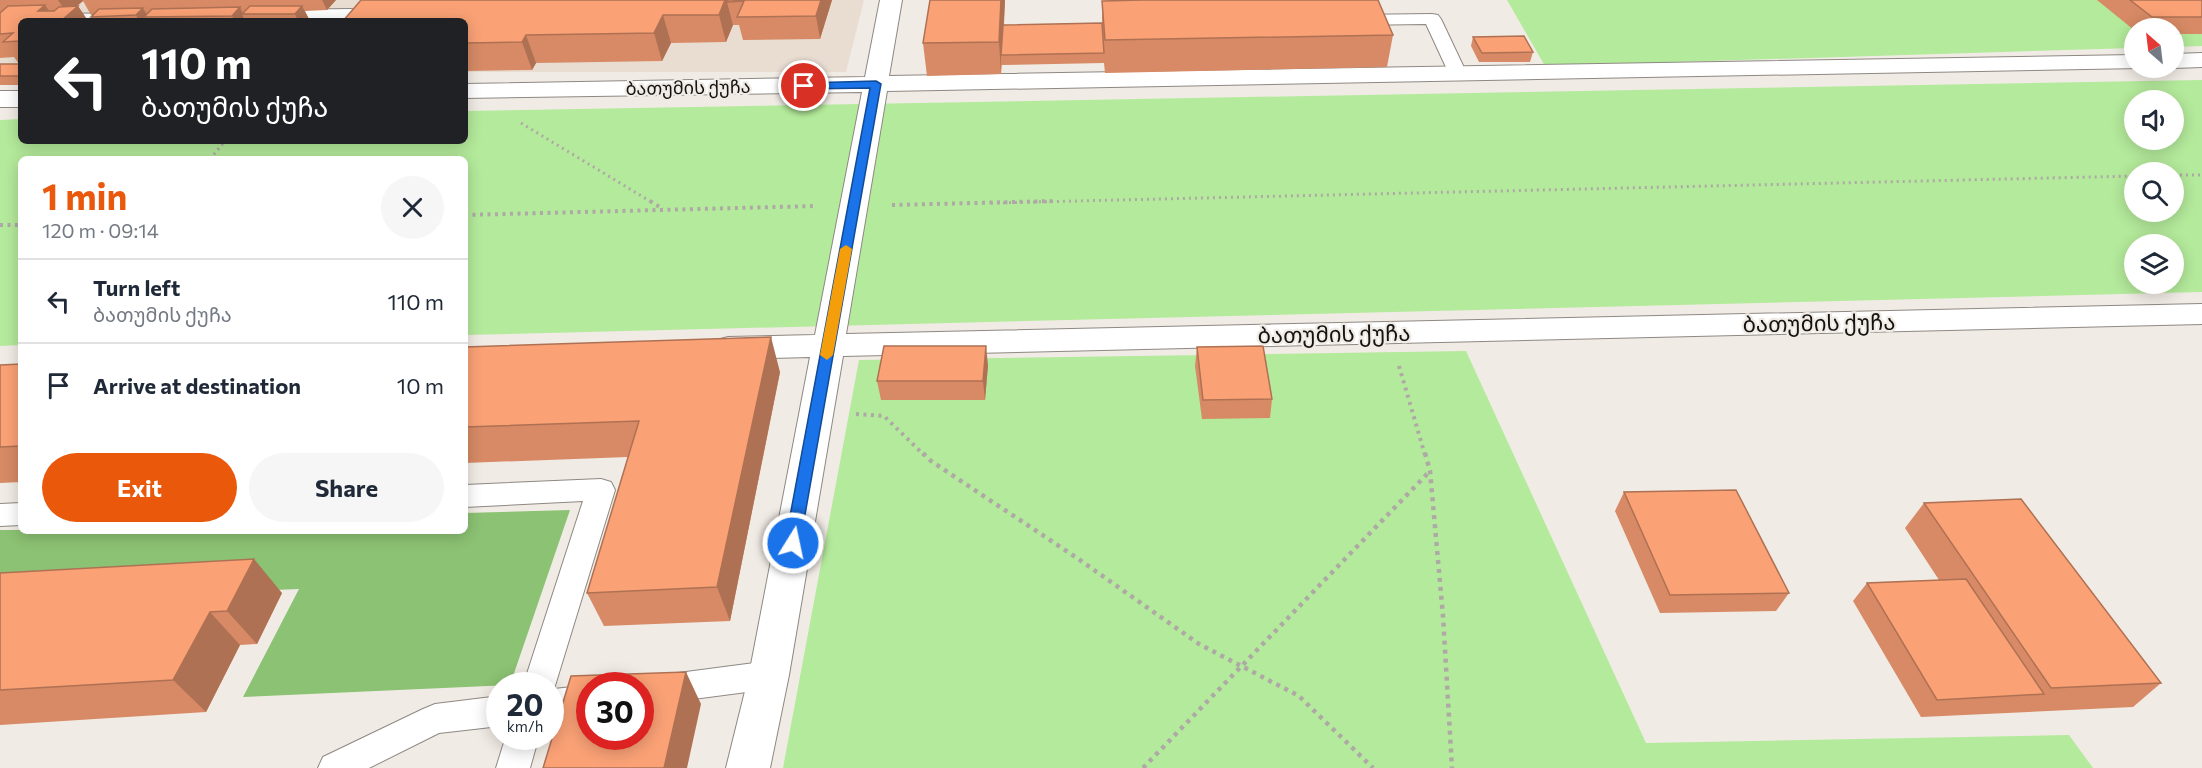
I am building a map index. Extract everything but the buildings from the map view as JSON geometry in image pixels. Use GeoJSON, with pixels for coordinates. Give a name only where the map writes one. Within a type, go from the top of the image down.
{"type":"FeatureCollection","features":[{"type":"Feature","properties":{"kind":"street"},"geometry":{"type":"LineString","coordinates":[[748,768],[769,675],[891,0]]}},
{"type":"Feature","properties":{"kind":"street"},"geometry":{"type":"LineString","coordinates":[[2184,61],[2202,60]]}},
{"type":"Feature","properties":{"kind":"street","name":"ბათუმის ქუჩა"},"geometry":{"type":"LineString","coordinates":[[468,91],[2124,62]]}},
{"type":"Feature","properties":{"kind":"street"},"geometry":{"type":"LineString","coordinates":[[0,99],[18,99]]}},
{"type":"Feature","properties":{"kind":"street","name":"ბათუმის ქუჩა"},"geometry":{"type":"LineString","coordinates":[[700,349],[2202,314]]}},
{"type":"Feature","properties":{"kind":"lane"},"geometry":{"type":"LineString","coordinates":[[258,15],[352,12]]}},
{"type":"Feature","properties":{"kind":"lane"},"geometry":{"type":"LineString","coordinates":[[128,18],[141,17]]}},
{"type":"Feature","properties":{"kind":"lane"},"geometry":{"type":"LineString","coordinates":[[1337,20],[1432,19],[1458,74]]}},
{"type":"Feature","properties":{"kind":"lane"},"geometry":{"type":"LineString","coordinates":[[0,20],[18,20]]}},
{"type":"Feature","properties":{"kind":"lane"},"geometry":{"type":"LineString","coordinates":[[468,496],[601,490],[543,672]]}},
{"type":"Feature","properties":{"kind":"lane"},"geometry":{"type":"LineString","coordinates":[[0,515],[18,514]]}},
{"type":"Feature","properties":{"kind":"lane"},"geometry":{"type":"LineString","coordinates":[[654,690],[769,675]]}},
{"type":"Feature","properties":{"kind":"lane"},"geometry":{"type":"LineString","coordinates":[[335,768],[435,719],[486,713]]}},
{"type":"Feature","properties":{"kind":"lane"},"geometry":{"type":"LineString","coordinates":[[513,768],[519,750]]}},
{"type":"Feature","properties":{"kind":"path"},"geometry":{"type":"LineString","coordinates":[[468,92],[665,210]]}},
{"type":"Feature","properties":{"kind":"path"},"geometry":{"type":"LineString","coordinates":[[212,156],[222,144]]}},
{"type":"Feature","properties":{"kind":"path"},"geometry":{"type":"LineString","coordinates":[[2184,176],[2202,175]]}},
{"type":"Feature","properties":{"kind":"path"},"geometry":{"type":"LineString","coordinates":[[468,215],[2124,176]]}},
{"type":"Feature","properties":{"kind":"path"},"geometry":{"type":"LineString","coordinates":[[0,225],[18,225]]}},
{"type":"Feature","properties":{"kind":"path"},"geometry":{"type":"LineString","coordinates":[[1390,333],[1430,471],[1443,616],[1452,768]]}},
{"type":"Feature","properties":{"kind":"path"},"geometry":{"type":"LineString","coordinates":[[817,411],[884,416],[931,461],[1077,558],[1199,644],[1299,696],[1373,768]]}},
{"type":"Feature","properties":{"kind":"path"},"geometry":{"type":"LineString","coordinates":[[1143,768],[1430,471]]}},
{"type":"Feature","properties":{"kind":"shaded area"},"geometry":{"type":"Polygon","coordinates":[[[0,0],[864,0],[846,72],[468,72],[468,18],[18,18],[18,76],[0,76],[0,0]]]}},
{"type":"Feature","properties":{"kind":"green space"},"geometry":{"type":"Polygon","coordinates":[[[1507,0],[2202,0],[2202,46],[2184,47],[2184,18],[2124,18],[2124,48],[1545,66],[1507,0]]]}},
{"type":"Feature","properties":{"kind":"green space"},"geometry":{"type":"Polygon","coordinates":[[[2202,80],[2202,292],[2184,292],[2184,234],[2124,234],[2124,294],[468,335],[468,156],[18,156],[18,345],[0,346],[0,120],[18,119],[18,144],[468,144],[468,111],[2202,80]]]}},
{"type":"Feature","properties":{"kind":"green space"},"geometry":{"type":"Polygon","coordinates":[[[1466,351],[1646,743],[2069,735],[2093,768],[783,768],[859,360],[1466,351]]]}},
{"type":"Feature","properties":{"kind":"green space"},"geometry":{"type":"Polygon","coordinates":[[[570,510],[514,672],[486,672],[486,686],[243,697],[299,589],[0,600],[0,530],[18,530],[18,534],[468,534],[468,513],[570,510]]]}},
{"type":"Feature","properties":{"kind":"slow traffic"},"geometry":{"type":"LineString","coordinates":[[827,355],[846,249]]}},
{"type":"Feature","properties":{"kind":"route"},"geometry":{"type":"LineString","coordinates":[[793,543],[876,84],[804,86]]}}]}
